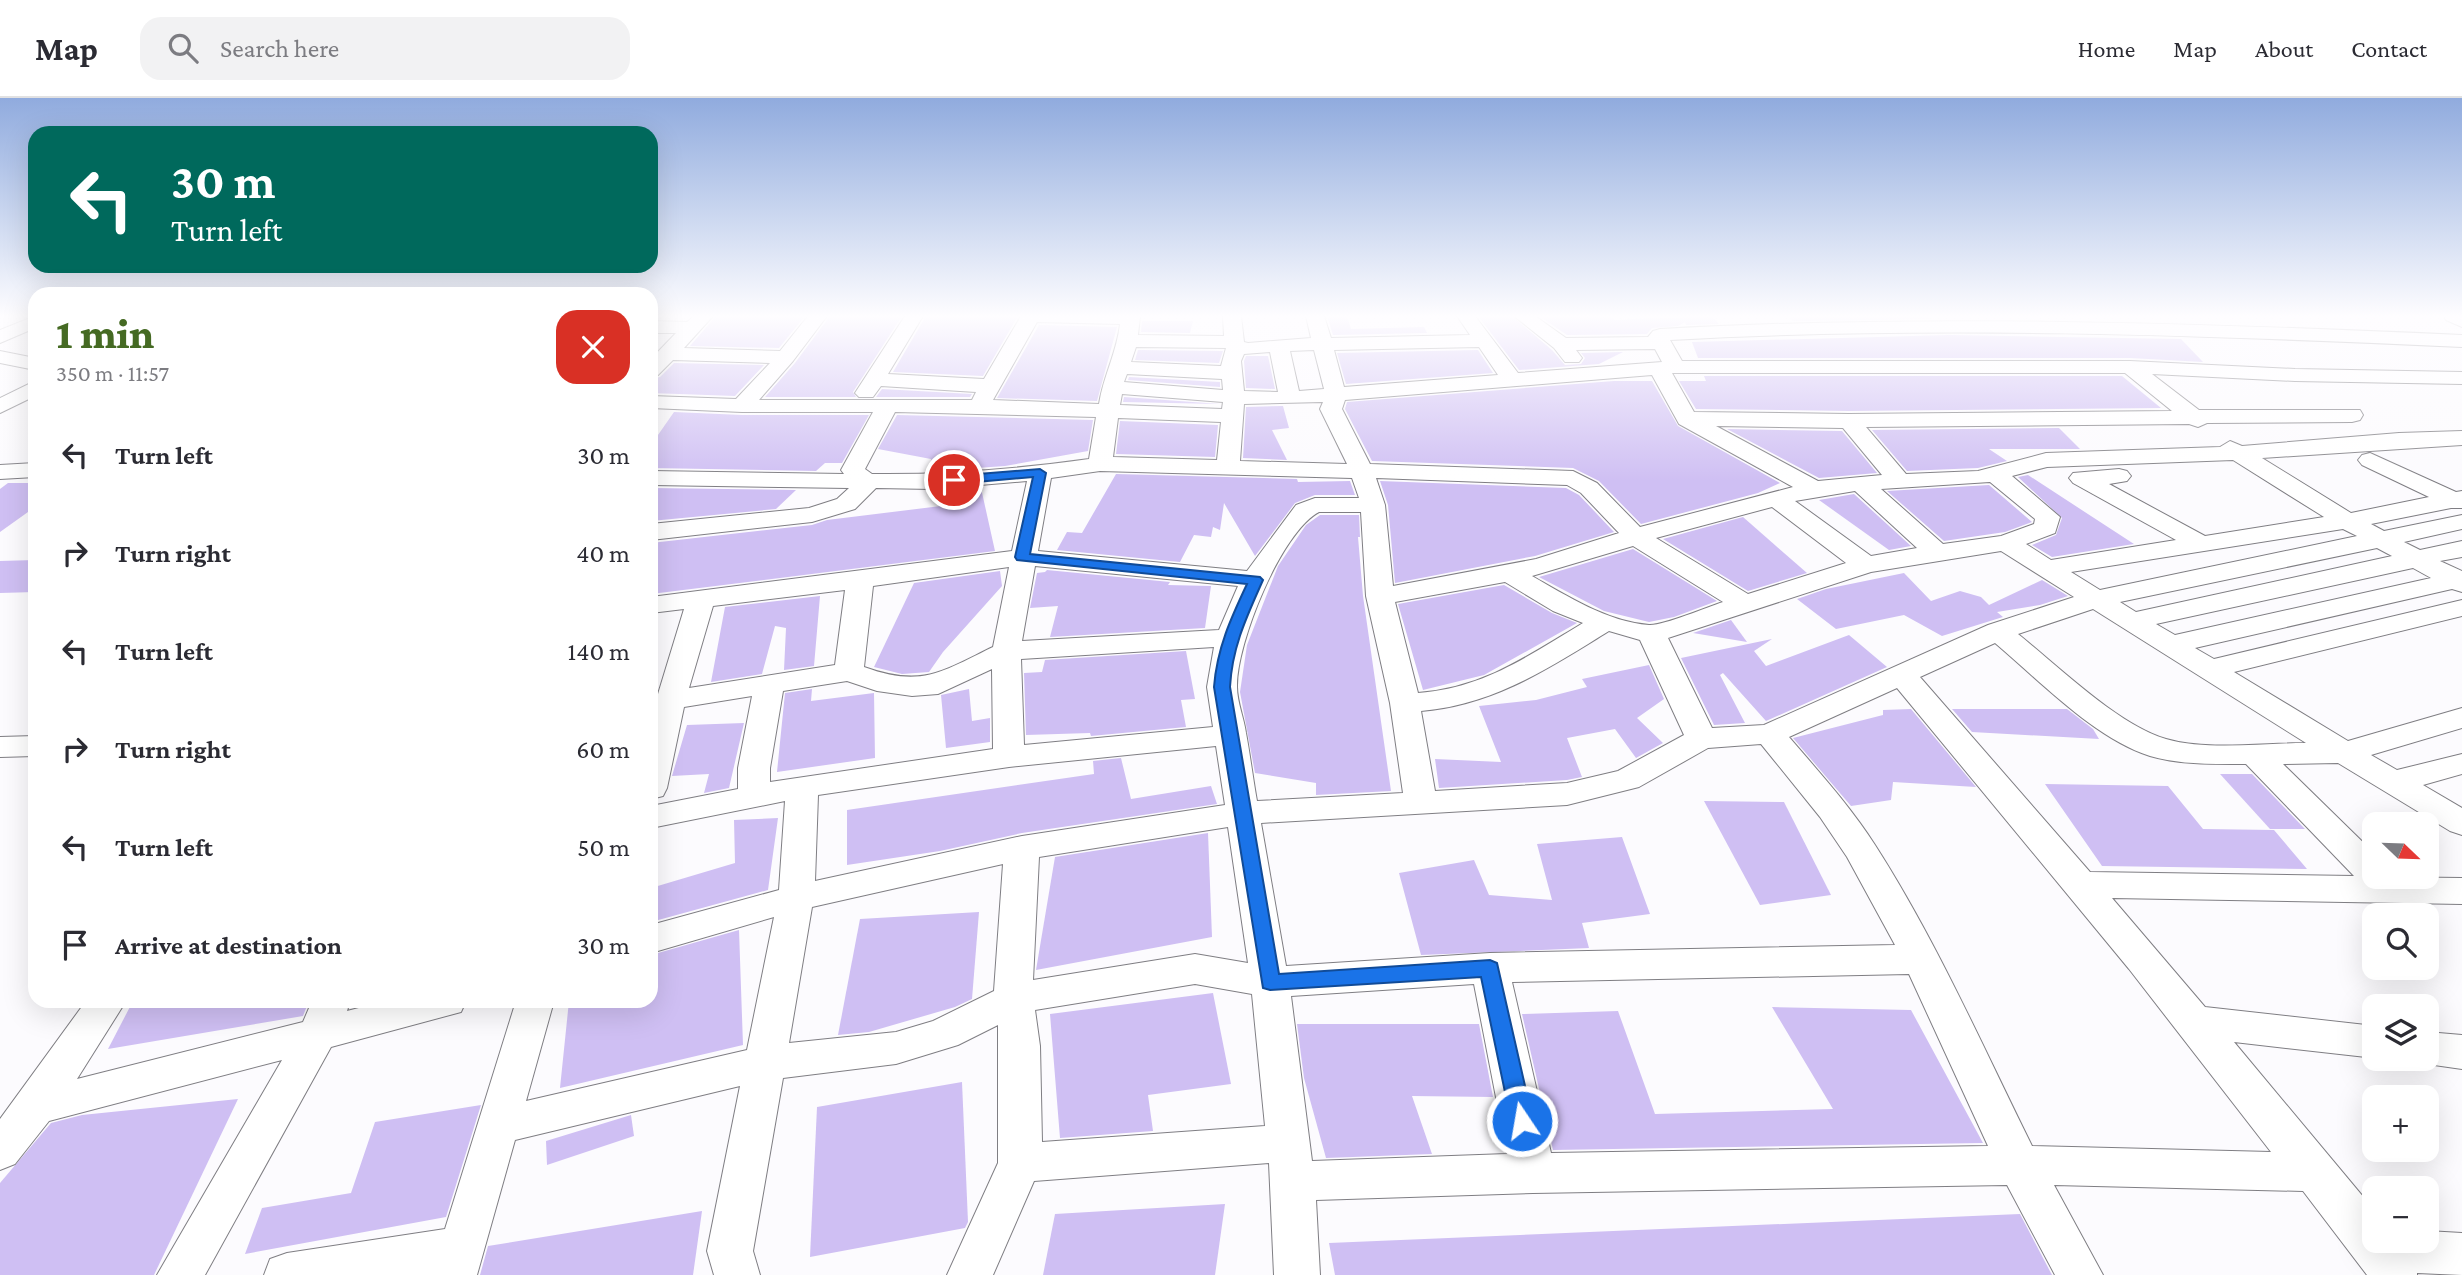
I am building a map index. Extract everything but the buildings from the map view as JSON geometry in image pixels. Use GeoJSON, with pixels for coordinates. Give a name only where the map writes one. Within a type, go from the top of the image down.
{"type":"FeatureCollection","features":[{"type":"Feature","properties":{"kind":"street"},"geometry":{"type":"LineString","coordinates":[[742,406],[773,371]]}},
{"type":"Feature","properties":{"kind":"street"},"geometry":{"type":"LineString","coordinates":[[856,407],[881,371]]}},
{"type":"Feature","properties":{"kind":"street"},"geometry":{"type":"LineString","coordinates":[[979,406],[998,371]]}},
{"type":"Feature","properties":{"kind":"street"},"geometry":{"type":"LineString","coordinates":[[1100,464],[1117,371]]}},
{"type":"Feature","properties":{"kind":"street"},"geometry":{"type":"LineString","coordinates":[[1284,371],[1290,398]]}},
{"type":"Feature","properties":{"kind":"street"},"geometry":{"type":"LineString","coordinates":[[1330,371],[1336,395],[1331,405],[1333,416],[1362,471],[1373,505],[1380,596],[1405,703],[1422,804]]}},
{"type":"Feature","properties":{"kind":"street"},"geometry":{"type":"LineString","coordinates":[[1396,371],[1402,391]]}},
{"type":"Feature","properties":{"kind":"street"},"geometry":{"type":"LineString","coordinates":[[1506,371],[1514,382]]}},
{"type":"Feature","properties":{"kind":"street"},"geometry":{"type":"LineString","coordinates":[[1583,371],[1586,374]]}},
{"type":"Feature","properties":{"kind":"street"},"geometry":{"type":"LineString","coordinates":[[658,402],[886,408],[979,406],[1109,411],[1233,406],[1290,398],[1627,371]]}},
{"type":"Feature","properties":{"kind":"street"},"geometry":{"type":"LineString","coordinates":[[1668,371],[1687,419],[1814,489]]}},
{"type":"Feature","properties":{"kind":"street"},"geometry":{"type":"LineString","coordinates":[[2135,371],[2235,453],[2347,522],[2460,581]]}},
{"type":"Feature","properties":{"kind":"street"},"geometry":{"type":"LineString","coordinates":[[2211,371],[2462,378]]}},
{"type":"Feature","properties":{"kind":"street"},"geometry":{"type":"LineString","coordinates":[[2391,371],[2399,376]]}},
{"type":"Feature","properties":{"kind":"street"},"geometry":{"type":"LineString","coordinates":[[1115,377],[1232,373],[1233,406],[1228,467]]}},
{"type":"Feature","properties":{"kind":"street"},"geometry":{"type":"LineString","coordinates":[[2295,375],[2352,415],[2399,440]]}},
{"type":"Feature","properties":{"kind":"street"},"geometry":{"type":"LineString","coordinates":[[1115,377],[1233,406]]}},
{"type":"Feature","properties":{"kind":"street"},"geometry":{"type":"LineString","coordinates":[[876,380],[989,386]]}},
{"type":"Feature","properties":{"kind":"street"},"geometry":{"type":"LineString","coordinates":[[0,407],[28,391]]}},
{"type":"Feature","properties":{"kind":"street"},"geometry":{"type":"LineString","coordinates":[[868,483],[853,470],[886,408]]}},
{"type":"Feature","properties":{"kind":"street"},"geometry":{"type":"LineString","coordinates":[[1687,419],[1849,421],[2352,415]]}},
{"type":"Feature","properties":{"kind":"street"},"geometry":{"type":"LineString","coordinates":[[1849,421],[1899,481]]}},
{"type":"Feature","properties":{"kind":"street"},"geometry":{"type":"LineString","coordinates":[[1380,596],[1511,575],[1596,552],[1635,536],[1814,489],[2007,471],[2046,460],[2235,453],[2399,440],[2462,438]]}},
{"type":"Feature","properties":{"kind":"street"},"geometry":{"type":"LineString","coordinates":[[2007,471],[2081,478],[2462,454]]}},
{"type":"Feature","properties":{"kind":"street"},"geometry":{"type":"LineString","coordinates":[[2370,460],[2460,506]]}},
{"type":"Feature","properties":{"kind":"street"},"geometry":{"type":"LineString","coordinates":[[658,478],[933,482],[1040,473],[1100,464],[1573,478],[1588,488],[1635,536],[1743,603]]}},
{"type":"Feature","properties":{"kind":"street"},"geometry":{"type":"LineString","coordinates":[[0,472],[28,468]]}},
{"type":"Feature","properties":{"kind":"street"},"geometry":{"type":"LineString","coordinates":[[1511,575],[1563,605],[1605,622],[1652,634],[1866,565],[2006,543],[2046,528],[2049,522],[2007,471]]}},
{"type":"Feature","properties":{"kind":"street"},"geometry":{"type":"LineString","coordinates":[[1009,757],[1006,652],[1040,473]]}},
{"type":"Feature","properties":{"kind":"street"},"geometry":{"type":"LineString","coordinates":[[2081,478],[2202,544]]}},
{"type":"Feature","properties":{"kind":"street"},"geometry":{"type":"LineString","coordinates":[[658,531],[812,515],[846,504],[868,483]]}},
{"type":"Feature","properties":{"kind":"street"},"geometry":{"type":"LineString","coordinates":[[1860,483],[1937,552]]}},
{"type":"Feature","properties":{"kind":"street"},"geometry":{"type":"LineString","coordinates":[[1775,498],[1866,565]]}},
{"type":"Feature","properties":{"kind":"street"},"geometry":{"type":"LineString","coordinates":[[1297,1275],[1291,1162],[1270,982],[1232,735],[1222,687],[1224,660],[1230,638],[1255,580],[1305,510],[1315,505],[1373,505]]}},
{"type":"Feature","properties":{"kind":"street"},"geometry":{"type":"LineString","coordinates":[[2047,568],[2460,506]]}},
{"type":"Feature","properties":{"kind":"street"},"geometry":{"type":"LineString","coordinates":[[658,937],[796,898],[1022,848],[1244,813],[1567,793],[1628,779],[1701,739],[1769,734],[1998,631],[2095,599],[2377,538],[2460,506]]}},
{"type":"Feature","properties":{"kind":"street"},"geometry":{"type":"LineString","coordinates":[[2006,543],[2344,754],[2457,815]]}},
{"type":"Feature","properties":{"kind":"street"},"geometry":{"type":"LineString","coordinates":[[2132,621],[2462,549]]}},
{"type":"Feature","properties":{"kind":"street"},"geometry":{"type":"LineString","coordinates":[[658,604],[1022,557],[1255,580]]}},
{"type":"Feature","properties":{"kind":"street"},"geometry":{"type":"LineString","coordinates":[[849,672],[860,580]]}},
{"type":"Feature","properties":{"kind":"street"},"geometry":{"type":"LineString","coordinates":[[2170,645],[2460,581]]}},
{"type":"Feature","properties":{"kind":"street"},"geometry":{"type":"LineString","coordinates":[[658,756],[670,701],[701,600]]}},
{"type":"Feature","properties":{"kind":"street"},"geometry":{"type":"LineString","coordinates":[[2209,669],[2462,608]]}},
{"type":"Feature","properties":{"kind":"street"},"geometry":{"type":"LineString","coordinates":[[1405,703],[1458,697],[1488,688],[1513,677],[1605,622]]}},
{"type":"Feature","properties":{"kind":"street"},"geometry":{"type":"LineString","coordinates":[[1998,631],[2104,720],[2158,748],[2200,754],[2344,754],[2457,723]]}},
{"type":"Feature","properties":{"kind":"street"},"geometry":{"type":"LineString","coordinates":[[1652,634],[1701,739]]}},
{"type":"Feature","properties":{"kind":"street"},"geometry":{"type":"LineString","coordinates":[[670,701],[849,672],[877,682],[912,687],[938,685],[1006,652],[1230,638]]}},
{"type":"Feature","properties":{"kind":"street"},"geometry":{"type":"LineString","coordinates":[[1903,676],[2196,1021],[2312,1172],[2386,1262],[2462,1255]]}},
{"type":"Feature","properties":{"kind":"street"},"geometry":{"type":"LineString","coordinates":[[754,797],[754,768],[769,687]]}},
{"type":"Feature","properties":{"kind":"street"},"geometry":{"type":"LineString","coordinates":[[1769,734],[1832,809],[1863,852],[1921,959],[2019,1165],[2080,1275]]}},
{"type":"Feature","properties":{"kind":"street"},"geometry":{"type":"LineString","coordinates":[[658,816],[803,787],[1009,757],[1232,735]]}},
{"type":"Feature","properties":{"kind":"street"},"geometry":{"type":"LineString","coordinates":[[0,747],[28,746]]}},
{"type":"Feature","properties":{"kind":"street"},"geometry":{"type":"LineString","coordinates":[[2256,755],[2362,863]]}},
{"type":"Feature","properties":{"kind":"street"},"geometry":{"type":"LineString","coordinates":[[2394,782],[2462,764]]}},
{"type":"Feature","properties":{"kind":"street"},"geometry":{"type":"LineString","coordinates":[[737,1275],[730,1251],[796,898],[803,787]]}},
{"type":"Feature","properties":{"kind":"street"},"geometry":{"type":"LineString","coordinates":[[970,1275],[1020,1163],[1020,1046],[1015,998],[1022,848]]}},
{"type":"Feature","properties":{"kind":"street"},"geometry":{"type":"LineString","coordinates":[[2080,885],[2362,881]]}},
{"type":"Feature","properties":{"kind":"street"},"geometry":{"type":"LineString","coordinates":[[2440,888],[2462,891]]}},
{"type":"Feature","properties":{"kind":"street"},"geometry":{"type":"LineString","coordinates":[[499,1126],[764,1063],[897,1048],[944,1034],[1015,998],[1195,969],[1270,982],[1490,968],[1921,959]]}},
{"type":"Feature","properties":{"kind":"street"},"geometry":{"type":"LineString","coordinates":[[1490,968],[1533,1172]]}},
{"type":"Feature","properties":{"kind":"street"},"geometry":{"type":"LineString","coordinates":[[0,1151],[102,1008]]}},
{"type":"Feature","properties":{"kind":"street"},"geometry":{"type":"LineString","coordinates":[[34,1107],[324,1017],[393,1008]]}},
{"type":"Feature","properties":{"kind":"street"},"geometry":{"type":"LineString","coordinates":[[287,1275],[459,1261],[534,1008]]}},
{"type":"Feature","properties":{"kind":"street"},"geometry":{"type":"LineString","coordinates":[[180,1275],[324,1017]]}},
{"type":"Feature","properties":{"kind":"street"},"geometry":{"type":"LineString","coordinates":[[2196,1021],[2362,1040]]}},
{"type":"Feature","properties":{"kind":"street"},"geometry":{"type":"LineString","coordinates":[[2439,1049],[2462,1052]]}},
{"type":"Feature","properties":{"kind":"street"},"geometry":{"type":"LineString","coordinates":[[1020,1163],[1144,1152],[1291,1162],[1533,1172],[2019,1165],[2312,1172]]}},
{"type":"Feature","properties":{"kind":"route"},"geometry":{"type":"LineString","coordinates":[[954,480],[1040,473],[1022,557],[1255,580],[1230,638],[1224,660],[1222,687],[1232,735],[1270,982],[1490,968],[1522,1121]]}}]}
